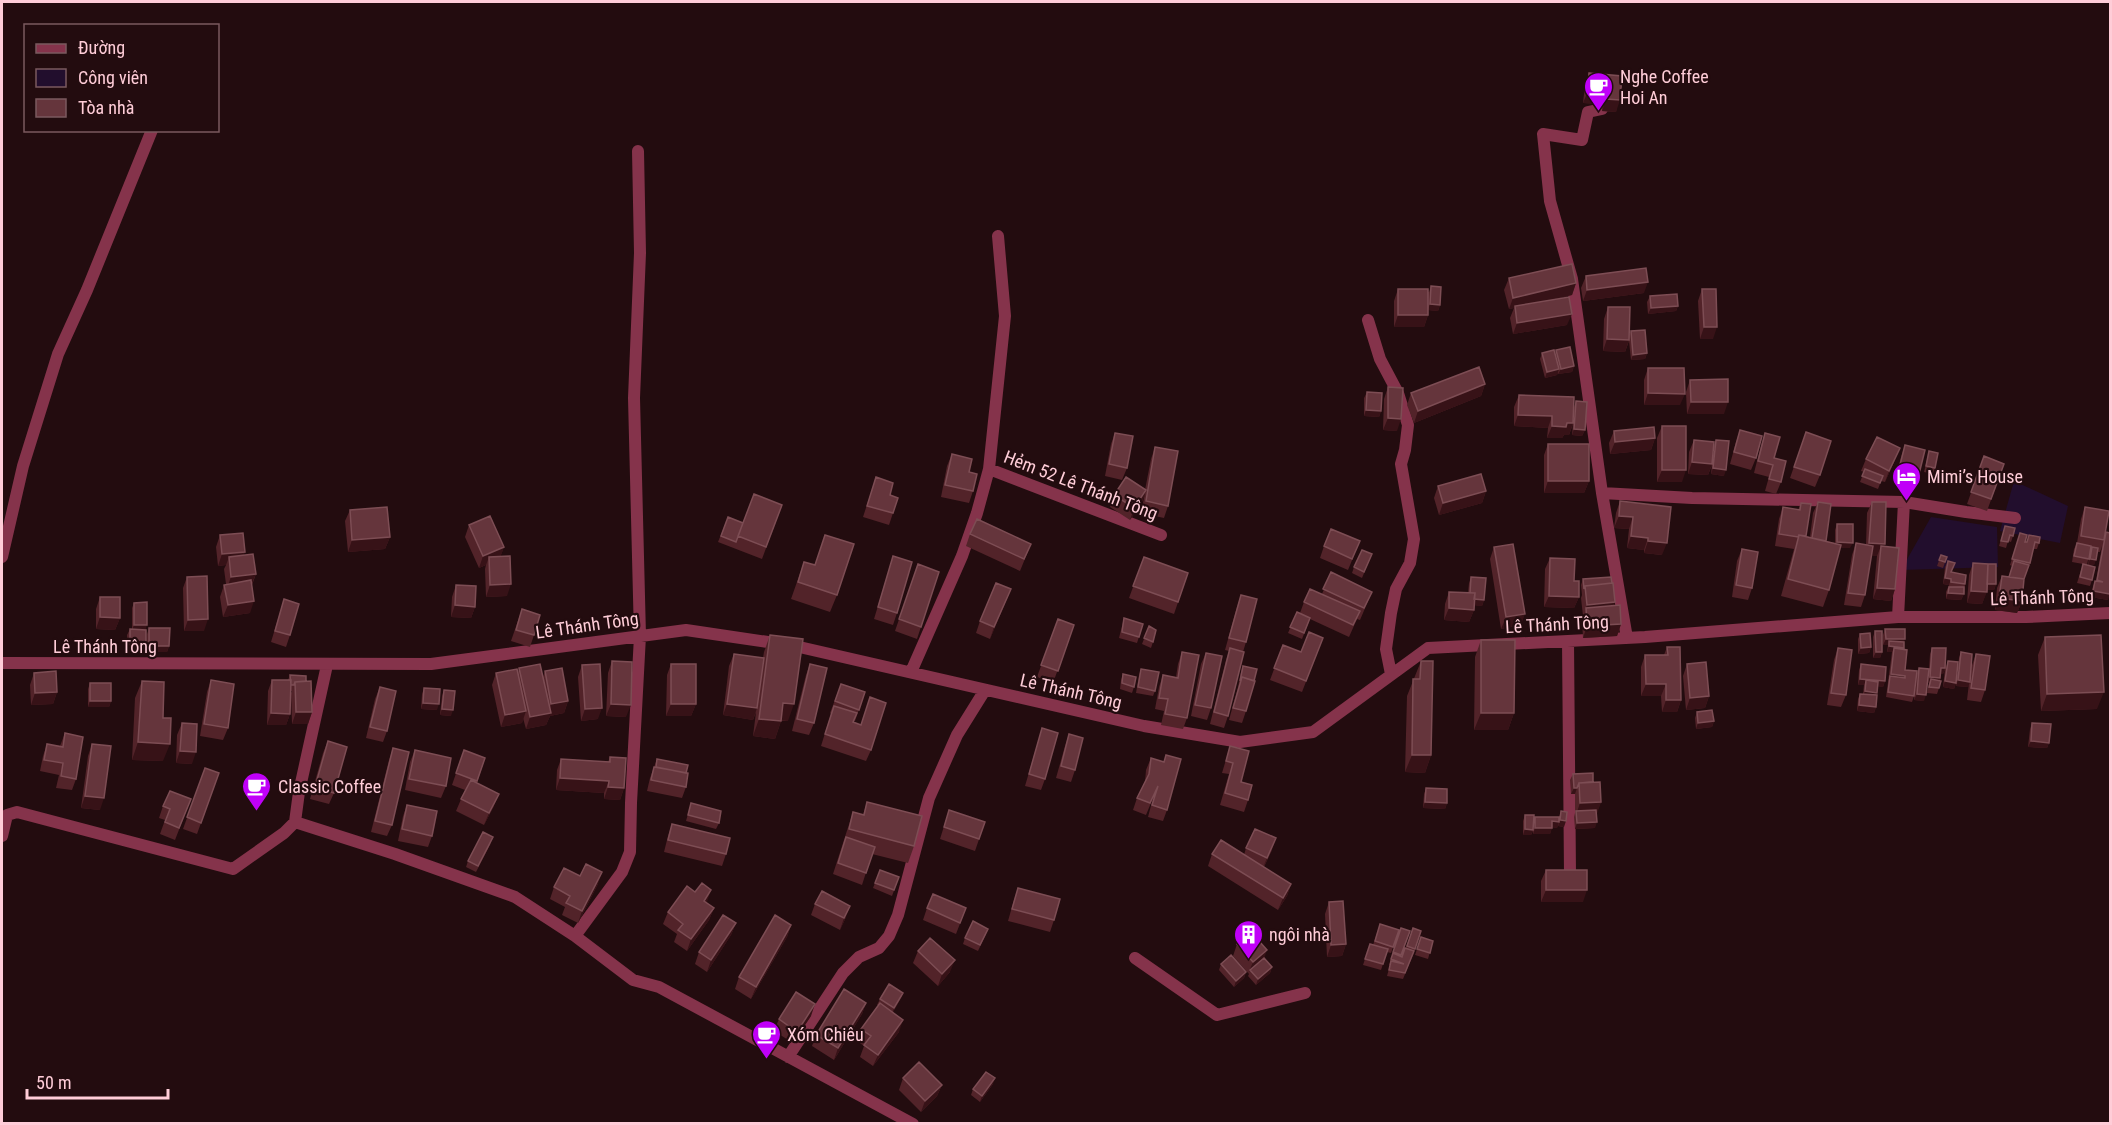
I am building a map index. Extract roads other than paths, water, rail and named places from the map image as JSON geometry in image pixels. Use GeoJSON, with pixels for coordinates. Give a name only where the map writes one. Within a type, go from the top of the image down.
{"type":"FeatureCollection","features":[{"type":"Feature","properties":{"kind":"street"},"geometry":{"type":"LineString","coordinates":[[1602,109],[1588,112],[1582,140],[1543,134],[1550,201],[1572,279],[1602,493],[1627,638]]}},
{"type":"Feature","properties":{"kind":"street"},"geometry":{"type":"LineString","coordinates":[[2,557],[23,466],[58,354],[152,132]]}},
{"type":"Feature","properties":{"kind":"street"},"geometry":{"type":"LineString","coordinates":[[576,936],[622,872],[630,852],[640,636],[634,398],[640,253],[638,151]]}},
{"type":"Feature","properties":{"kind":"street"},"geometry":{"type":"LineString","coordinates":[[910,672],[962,556],[989,469],[1005,316],[998,236]]}},
{"type":"Feature","properties":{"kind":"street"},"geometry":{"type":"LineString","coordinates":[[1368,320],[1380,359],[1398,393],[1408,425],[1401,464],[1414,538],[1410,563],[1396,589],[1391,613],[1386,649],[1391,674]]}},
{"type":"Feature","properties":{"kind":"street","name":"Hẻm 52 Lê Thánh Tông"},"geometry":{"type":"LineString","coordinates":[[989,469],[1161,535]]}},
{"type":"Feature","properties":{"kind":"street"},"geometry":{"type":"LineString","coordinates":[[1602,493],[1692,498],[1904,502],[2015,518]]}},
{"type":"Feature","properties":{"kind":"street"},"geometry":{"type":"LineString","coordinates":[[1898,617],[1904,502]]}},
{"type":"Feature","properties":{"kind":"street","name":"Lê Thánh Tông"},"geometry":{"type":"LineString","coordinates":[[2,663],[431,664],[686,630],[795,646],[1144,726],[1240,742],[1313,732],[1428,648],[1627,638],[1898,617],[2026,617],[2110,613]]}},
{"type":"Feature","properties":{"kind":"street"},"geometry":{"type":"LineString","coordinates":[[1568,641],[1570,874]]}},
{"type":"Feature","properties":{"kind":"street"},"geometry":{"type":"LineString","coordinates":[[2,836],[7,815],[17,812],[232,869],[284,833],[295,822],[299,792],[327,665]]}},
{"type":"Feature","properties":{"kind":"street"},"geometry":{"type":"LineString","coordinates":[[788,1057],[843,973],[859,957],[879,948],[889,936],[898,915],[929,798],[957,735],[985,690]]}},
{"type":"Feature","properties":{"kind":"street"},"geometry":{"type":"LineString","coordinates":[[295,822],[395,854],[515,897],[576,936],[633,980],[659,987],[913,1124]]}},
{"type":"Feature","properties":{"kind":"street"},"geometry":{"type":"LineString","coordinates":[[1135,958],[1217,1016],[1305,993]]}},
{"type":"Feature","properties":{"kind":"place","name":"Nghe Coffee Hoi An"},"geometry":{"type":"Point","coordinates":[1599,112]}},
{"type":"Feature","properties":{"kind":"place","name":"Mimi’s House"},"geometry":{"type":"Point","coordinates":[1906,502]}},
{"type":"Feature","properties":{"kind":"place","name":"Classic Coffee"},"geometry":{"type":"Point","coordinates":[257,812]}},
{"type":"Feature","properties":{"kind":"place","name":"ngôi nhà"},"geometry":{"type":"Point","coordinates":[1248,960]}},
{"type":"Feature","properties":{"kind":"place","name":"Xóm Chiêu"},"geometry":{"type":"Point","coordinates":[766,1060]}}]}
